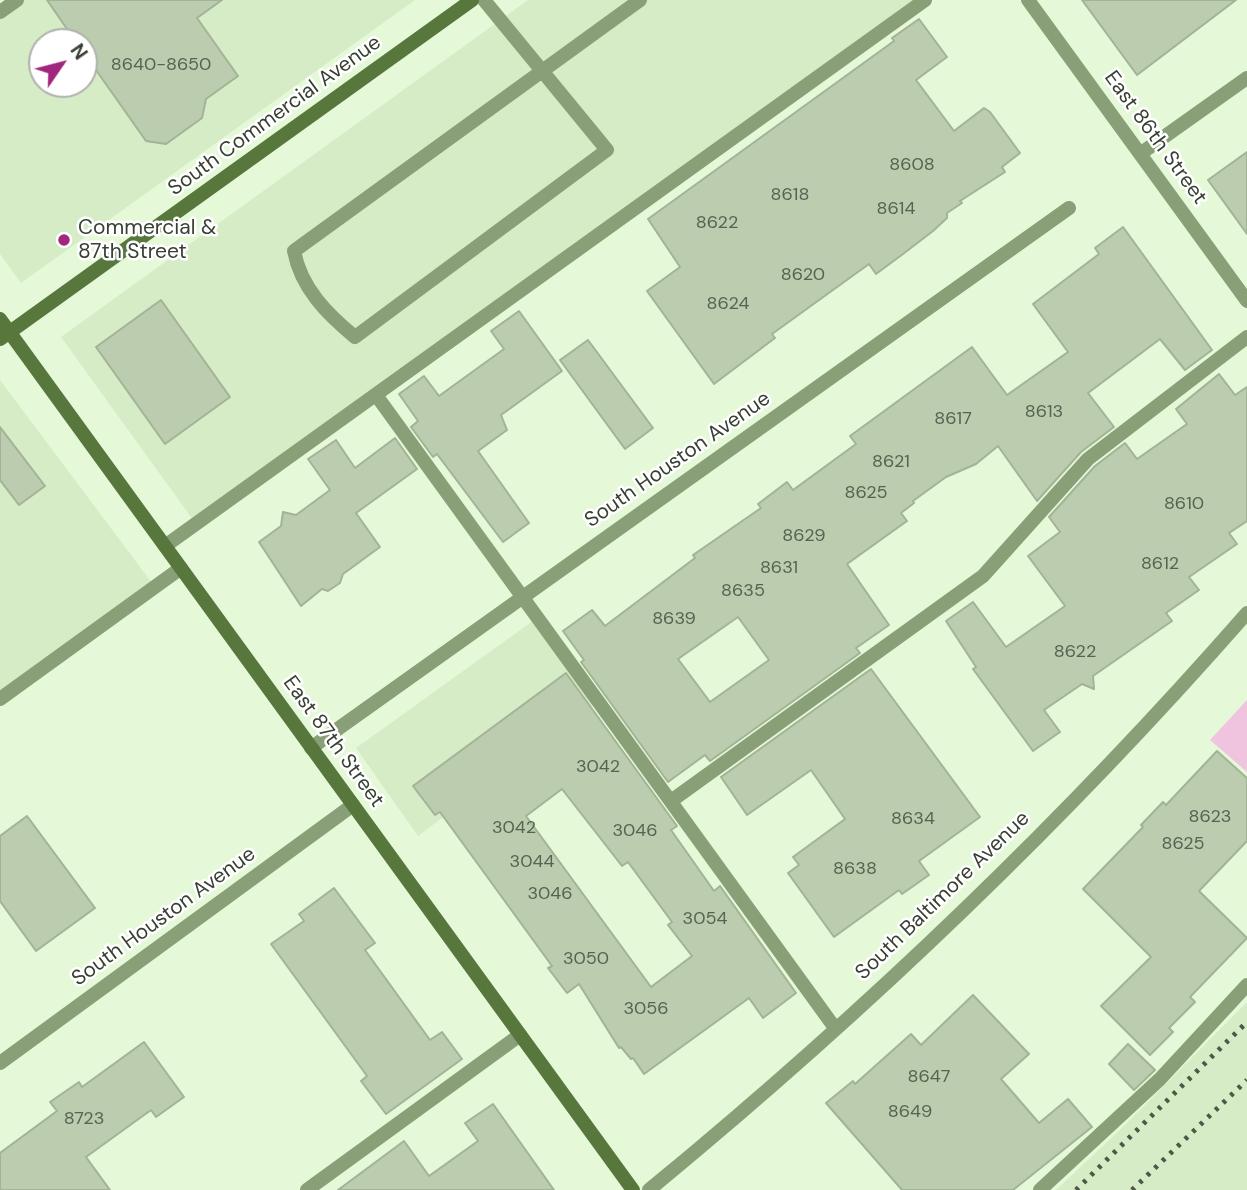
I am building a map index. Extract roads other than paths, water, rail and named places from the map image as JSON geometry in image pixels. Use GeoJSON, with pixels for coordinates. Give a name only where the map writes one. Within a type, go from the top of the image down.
{"type":"FeatureCollection","features":[{"type":"Feature","properties":{"kind":"main road","name":"South Commercial Avenue"},"geometry":{"type":"LineString","coordinates":[[5,336],[472,0]]}},
{"type":"Feature","properties":{"kind":"main road","name":"East 87th Street"},"geometry":{"type":"LineString","coordinates":[[0,319],[5,336],[165,546],[633,1190]]}},
{"type":"Feature","properties":{"kind":"street"},"geometry":{"type":"LineString","coordinates":[[0,12],[17,0]]}},
{"type":"Feature","properties":{"kind":"street"},"geometry":{"type":"LineString","coordinates":[[484,0],[543,69],[607,150],[355,337],[324,312],[297,265],[294,251],[543,69],[640,0]]}},
{"type":"Feature","properties":{"kind":"street"},"geometry":{"type":"LineString","coordinates":[[165,546],[925,0]]}},
{"type":"Feature","properties":{"kind":"street","name":"East 86th Street"},"geometry":{"type":"LineString","coordinates":[[1028,0],[1247,301]]}},
{"type":"Feature","properties":{"kind":"street"},"geometry":{"type":"LineString","coordinates":[[1140,155],[1247,78]]}},
{"type":"Feature","properties":{"kind":"street","name":"South Houston Avenue"},"geometry":{"type":"LineString","coordinates":[[311,748],[1069,208]]}},
{"type":"Feature","properties":{"kind":"street"},"geometry":{"type":"LineString","coordinates":[[671,801],[983,576],[1088,459],[1247,337]]}},
{"type":"Feature","properties":{"kind":"street"},"geometry":{"type":"LineString","coordinates":[[376,395],[835,1028]]}},
{"type":"Feature","properties":{"kind":"street"},"geometry":{"type":"LineString","coordinates":[[0,699],[181,568]]}},
{"type":"Feature","properties":{"kind":"street","name":"South Baltimore Avenue"},"geometry":{"type":"LineString","coordinates":[[649,1190],[835,1028],[984,891],[1178,692],[1247,613]]}},
{"type":"Feature","properties":{"kind":"street","name":"South Houston Avenue"},"geometry":{"type":"LineString","coordinates":[[0,1063],[353,805]]}},
{"type":"Feature","properties":{"kind":"street"},"geometry":{"type":"LineString","coordinates":[[1040,1190],[1160,1079],[1247,985]]}},
{"type":"Feature","properties":{"kind":"street"},"geometry":{"type":"LineString","coordinates":[[307,1190],[520,1035]]}},
{"type":"Feature","properties":{"kind":"railway"},"geometry":{"type":"LineString","coordinates":[[1076,1190],[1247,1022]]}},
{"type":"Feature","properties":{"kind":"railway"},"geometry":{"type":"LineString","coordinates":[[1132,1190],[1247,1080]]}},
{"type":"Feature","properties":{"kind":"place","name":"Commercial & 87th Street"},"geometry":{"type":"Point","coordinates":[64,240]}}]}
